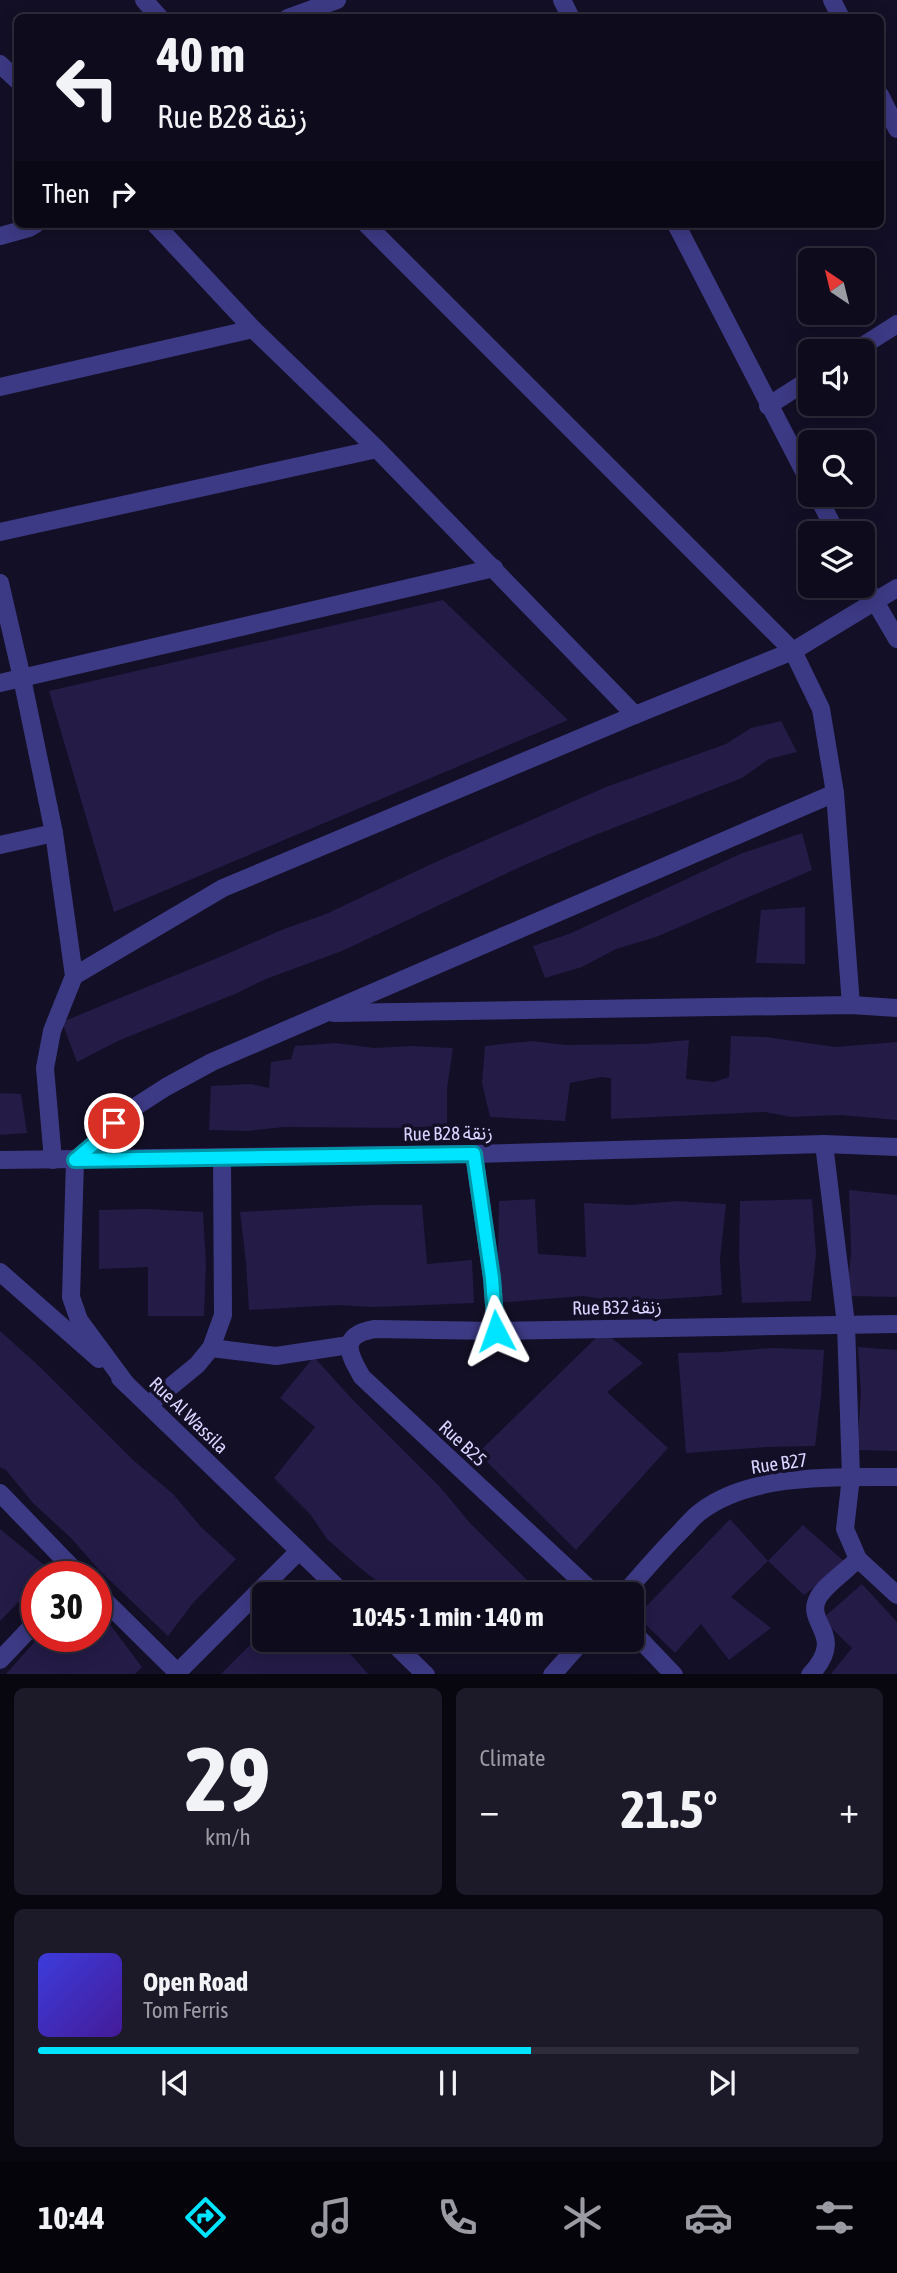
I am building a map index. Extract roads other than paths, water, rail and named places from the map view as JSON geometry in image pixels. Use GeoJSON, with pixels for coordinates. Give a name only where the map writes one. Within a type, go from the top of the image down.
{"type":"FeatureCollection","features":[{"type":"Feature","properties":{"kind":"street"},"geometry":{"type":"LineString","coordinates":[[144,0],[156,14]]}},
{"type":"Feature","properties":{"kind":"street"},"geometry":{"type":"LineString","coordinates":[[299,14],[337,0]]}},
{"type":"Feature","properties":{"kind":"street"},"geometry":{"type":"LineString","coordinates":[[0,64],[14,78]]}},
{"type":"Feature","properties":{"kind":"street"},"geometry":{"type":"LineString","coordinates":[[884,103],[897,129]]}},
{"type":"Feature","properties":{"kind":"street"},"geometry":{"type":"LineString","coordinates":[[0,236],[29,228]]}},
{"type":"Feature","properties":{"kind":"street"},"geometry":{"type":"LineString","coordinates":[[159,228],[253,329],[377,449],[635,715]]}},
{"type":"Feature","properties":{"kind":"street"},"geometry":{"type":"LineString","coordinates":[[370,228],[793,651],[821,709],[835,793],[851,1005]]}},
{"type":"Feature","properties":{"kind":"street"},"geometry":{"type":"LineString","coordinates":[[678,228],[798,461]]}},
{"type":"Feature","properties":{"kind":"street"},"geometry":{"type":"LineString","coordinates":[[873,339],[897,324]]}},
{"type":"Feature","properties":{"kind":"street"},"geometry":{"type":"LineString","coordinates":[[0,387],[253,329]]}},
{"type":"Feature","properties":{"kind":"street"},"geometry":{"type":"LineString","coordinates":[[768,406],[798,387]]}},
{"type":"Feature","properties":{"kind":"street"},"geometry":{"type":"LineString","coordinates":[[0,532],[377,449]]}},
{"type":"Feature","properties":{"kind":"street"},"geometry":{"type":"LineString","coordinates":[[0,683],[494,568]]}},
{"type":"Feature","properties":{"kind":"street"},"geometry":{"type":"LineString","coordinates":[[0,583],[54,833],[74,976],[52,1031],[45,1068],[53,1160]]}},
{"type":"Feature","properties":{"kind":"street"},"geometry":{"type":"LineString","coordinates":[[74,976],[223,888],[793,651],[897,588]]}},
{"type":"Feature","properties":{"kind":"street"},"geometry":{"type":"LineString","coordinates":[[872,598],[897,639]]}},
{"type":"Feature","properties":{"kind":"street"},"geometry":{"type":"LineString","coordinates":[[127,1385],[79,1320],[71,1297],[75,1160],[114,1123],[166,1087],[212,1062],[835,793]]}},
{"type":"Feature","properties":{"kind":"street"},"geometry":{"type":"LineString","coordinates":[[0,845],[54,833]]}},
{"type":"Feature","properties":{"kind":"street"},"geometry":{"type":"LineString","coordinates":[[323,1013],[851,1005],[897,1008]]}},
{"type":"Feature","properties":{"kind":"street"},"geometry":{"type":"LineString","coordinates":[[824,1143],[846,1324],[851,1477],[845,1529],[858,1559],[897,1595]]}},
{"type":"Feature","properties":{"kind":"street","name":"Rue B28 زنقة"},"geometry":{"type":"LineString","coordinates":[[0,1160],[474,1154],[824,1143],[897,1147]]}},
{"type":"Feature","properties":{"kind":"street"},"geometry":{"type":"LineString","coordinates":[[474,1154],[492,1278],[496,1331]]}},
{"type":"Feature","properties":{"kind":"street"},"geometry":{"type":"LineString","coordinates":[[148,1405],[197,1366],[211,1348],[223,1315],[222,1158]]}},
{"type":"Feature","properties":{"kind":"street","name":"Rue Al Wassila"},"geometry":{"type":"LineString","coordinates":[[0,1272],[127,1385],[331,1582]]}},
{"type":"Feature","properties":{"kind":"street","name":"Rue B32 زنقة"},"geometry":{"type":"LineString","coordinates":[[349,1345],[353,1337],[362,1331],[387,1330],[496,1331],[897,1324]]}},
{"type":"Feature","properties":{"kind":"street"},"geometry":{"type":"LineString","coordinates":[[211,1348],[276,1356],[349,1345]]}},
{"type":"Feature","properties":{"kind":"street","name":"Rue B25"},"geometry":{"type":"LineString","coordinates":[[349,1345],[349,1353],[362,1377],[582,1582]]}},
{"type":"Feature","properties":{"kind":"street","name":"Rue B27"},"geometry":{"type":"LineString","coordinates":[[634,1582],[700,1511],[740,1490],[785,1481],[897,1477]]}},
{"type":"Feature","properties":{"kind":"street"},"geometry":{"type":"LineString","coordinates":[[0,1493],[66,1561]]}},
{"type":"Feature","properties":{"kind":"street"},"geometry":{"type":"LineString","coordinates":[[112,1608],[177,1674],[299,1551]]}},
{"type":"Feature","properties":{"kind":"street"},"geometry":{"type":"LineString","coordinates":[[811,1674],[825,1656],[826,1644],[815,1610],[818,1597],[858,1559]]}},
{"type":"Feature","properties":{"kind":"street"},"geometry":{"type":"LineString","coordinates":[[0,1660],[21,1638]]}},
{"type":"Feature","properties":{"kind":"street"},"geometry":{"type":"LineString","coordinates":[[644,1644],[673,1674]]}},
{"type":"Feature","properties":{"kind":"street"},"geometry":{"type":"LineString","coordinates":[[402,1652],[425,1674]]}},
{"type":"Feature","properties":{"kind":"street"},"geometry":{"type":"LineString","coordinates":[[553,1674],[572,1652]]}}]}
